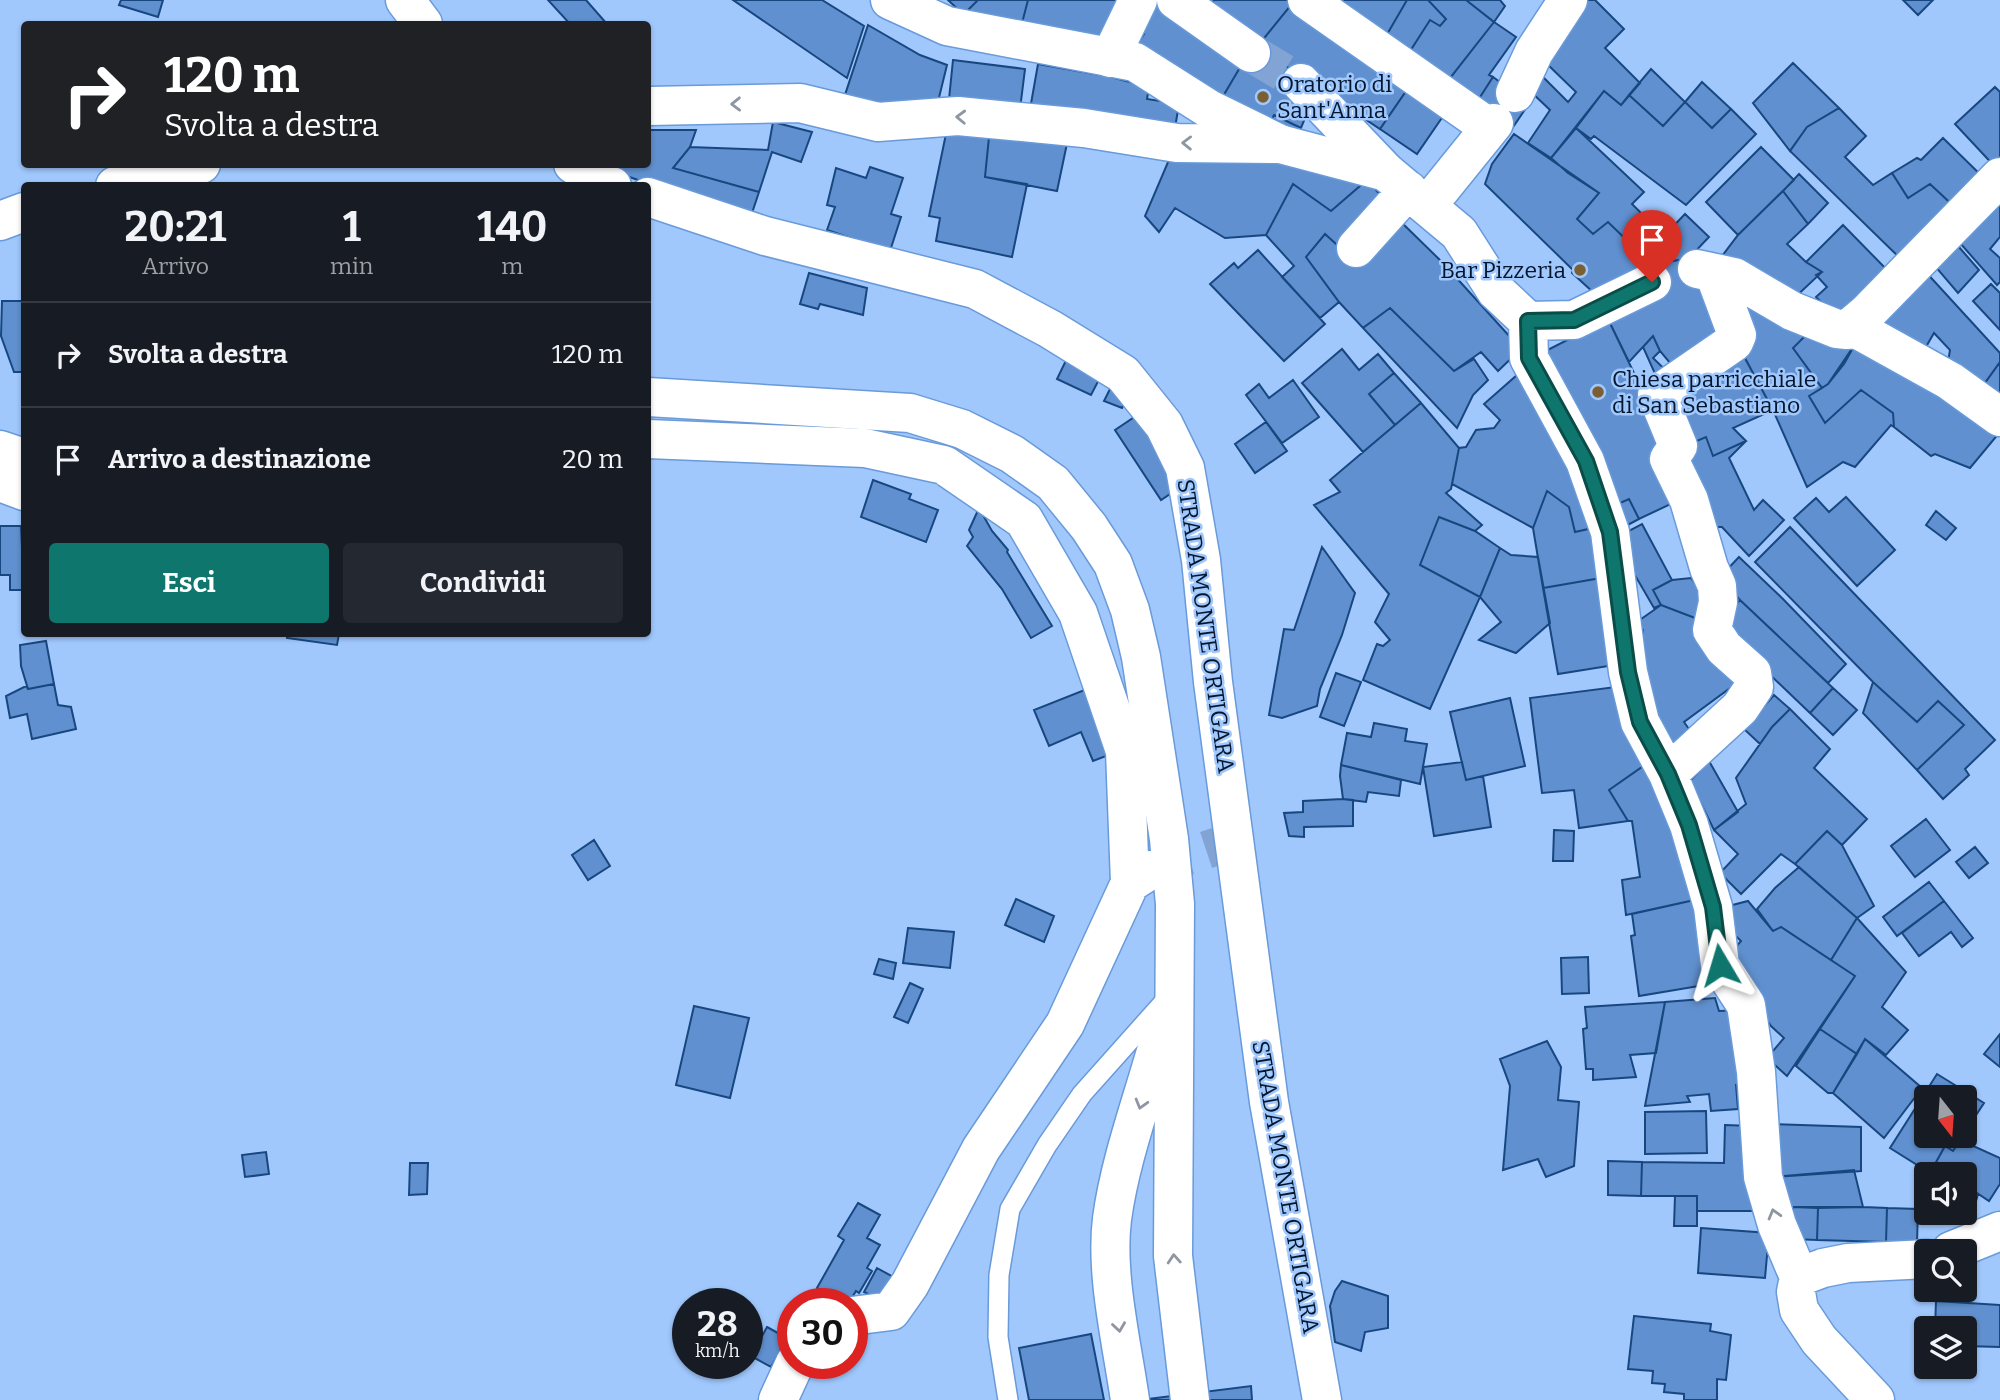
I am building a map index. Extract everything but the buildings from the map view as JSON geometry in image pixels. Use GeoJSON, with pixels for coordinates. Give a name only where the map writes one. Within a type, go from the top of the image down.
{"type":"FeatureCollection","features":[{"type":"Feature","properties":{"kind":"main road"},"geometry":{"type":"LineString","coordinates":[[405,0],[421,21]]}},
{"type":"Feature","properties":{"kind":"main road"},"geometry":{"type":"LineString","coordinates":[[890,0],[947,26],[1135,62],[1209,109],[1280,144],[1407,189]]}},
{"type":"Feature","properties":{"kind":"main road"},"geometry":{"type":"LineString","coordinates":[[1110,58],[1138,0]]}},
{"type":"Feature","properties":{"kind":"main road"},"geometry":{"type":"LineString","coordinates":[[1176,0],[1251,53]]}},
{"type":"Feature","properties":{"kind":"main road"},"geometry":{"type":"LineString","coordinates":[[1307,0],[1500,115]]}},
{"type":"Feature","properties":{"kind":"main road"},"geometry":{"type":"LineString","coordinates":[[1356,248],[1407,189],[1500,115],[1534,52],[1568,0]]}},
{"type":"Feature","properties":{"kind":"main road"},"geometry":{"type":"LineString","coordinates":[[1301,83],[1407,189],[1459,233],[1496,291],[1528,321],[1574,320],[1652,282]]}},
{"type":"Feature","properties":{"kind":"main road"},"geometry":{"type":"LineString","coordinates":[[651,106],[800,103],[878,122],[958,116],[1084,128],[1177,143],[1280,144]]}},
{"type":"Feature","properties":{"kind":"main road"},"geometry":{"type":"LineString","coordinates":[[131,182],[185,168]]}},
{"type":"Feature","properties":{"kind":"main road"},"geometry":{"type":"LineString","coordinates":[[579,168],[601,182]]}},
{"type":"Feature","properties":{"kind":"main road"},"geometry":{"type":"LineString","coordinates":[[1668,774],[1740,708],[1754,687],[1752,673],[1724,648],[1712,630],[1718,603],[1717,586],[1689,500],[1669,459],[1678,446],[1657,395],[1734,342],[1737,335],[1705,271],[1734,277],[1792,311],[1837,329],[1847,330],[1954,226],[2000,177]]}},
{"type":"Feature","properties":{"kind":"main road","name":"STRADA MONTE ORTIGARA"},"geometry":{"type":"LineString","coordinates":[[651,198],[765,236],[975,289],[1050,329],[1123,374],[1164,425],[1185,468],[1201,560],[1213,682],[1269,1102],[1322,1400]]}},
{"type":"Feature","properties":{"kind":"main road"},"geometry":{"type":"LineString","coordinates":[[0,220],[21,213]]}},
{"type":"Feature","properties":{"kind":"main road"},"geometry":{"type":"LineString","coordinates":[[1528,321],[1529,358],[1586,461],[1610,532],[1628,672],[1640,722],[1668,774],[1689,825],[1713,907],[1720,965],[1746,1005],[1756,1072],[1763,1177],[1777,1225],[1799,1277],[1796,1292],[1799,1310],[1819,1340],[1875,1400]]}},
{"type":"Feature","properties":{"kind":"main road"},"geometry":{"type":"LineString","coordinates":[[1852,326],[1950,381],[2000,417]]}},
{"type":"Feature","properties":{"kind":"main road"},"geometry":{"type":"LineString","coordinates":[[651,397],[910,413],[962,429],[1012,454],[1053,483],[1089,527],[1112,564],[1133,622],[1141,657],[1169,839],[1175,904],[1173,1256],[1190,1400]]}},
{"type":"Feature","properties":{"kind":"main road"},"geometry":{"type":"LineString","coordinates":[[651,439],[865,447],[944,466],[1024,520],[1079,614],[1125,751],[1141,876],[1065,1024],[981,1149],[910,1284],[891,1311],[868,1314]]}},
{"type":"Feature","properties":{"kind":"main road"},"geometry":{"type":"LineString","coordinates":[[0,450],[21,457]]}},
{"type":"Feature","properties":{"kind":"main road"},"geometry":{"type":"LineString","coordinates":[[0,482],[21,490]]}},
{"type":"Feature","properties":{"kind":"main road"},"geometry":{"type":"LineString","coordinates":[[1218,846],[1226,775]]}},
{"type":"Feature","properties":{"kind":"main road"},"geometry":{"type":"LineString","coordinates":[[1130,1400],[1111,1266],[1112,1220],[1120,1177],[1173,992]]}},
{"type":"Feature","properties":{"kind":"main road"},"geometry":{"type":"LineString","coordinates":[[1977,1240],[2000,1231]]}},
{"type":"Feature","properties":{"kind":"main road"},"geometry":{"type":"LineString","coordinates":[[1799,1277],[1823,1268],[1848,1264],[1914,1260]]}},
{"type":"Feature","properties":{"kind":"main road"},"geometry":{"type":"LineString","coordinates":[[778,1400],[788,1379]]}},
{"type":"Feature","properties":{"kind":"lane"},"geometry":{"type":"LineString","coordinates":[[1008,1400],[998,1337],[999,1275],[1010,1209],[1047,1145],[1082,1094],[1173,992]]}},
{"type":"Feature","properties":{"kind":"tunnel"},"geometry":{"type":"LineString","coordinates":[[1251,53],[1301,83]]}},
{"type":"Feature","properties":{"kind":"tunnel"},"geometry":{"type":"LineString","coordinates":[[1152,868],[1218,846]]}},
{"type":"Feature","properties":{"kind":"place","name":"Oratorio di Sant'Anna"},"geometry":{"type":"Point","coordinates":[1263,97]}},
{"type":"Feature","properties":{"kind":"place","name":"Bar Pizzeria"},"geometry":{"type":"Point","coordinates":[1580,270]}},
{"type":"Feature","properties":{"kind":"place","name":"Chiesa parricchiale di San Sebastiano"},"geometry":{"type":"Point","coordinates":[1598,392]}},
{"type":"Feature","properties":{"kind":"route"},"geometry":{"type":"LineString","coordinates":[[1652,282],[1574,320],[1528,321],[1529,358],[1586,461],[1610,532],[1628,672],[1640,722],[1668,774],[1689,825],[1713,907],[1720,965]]}}]}
